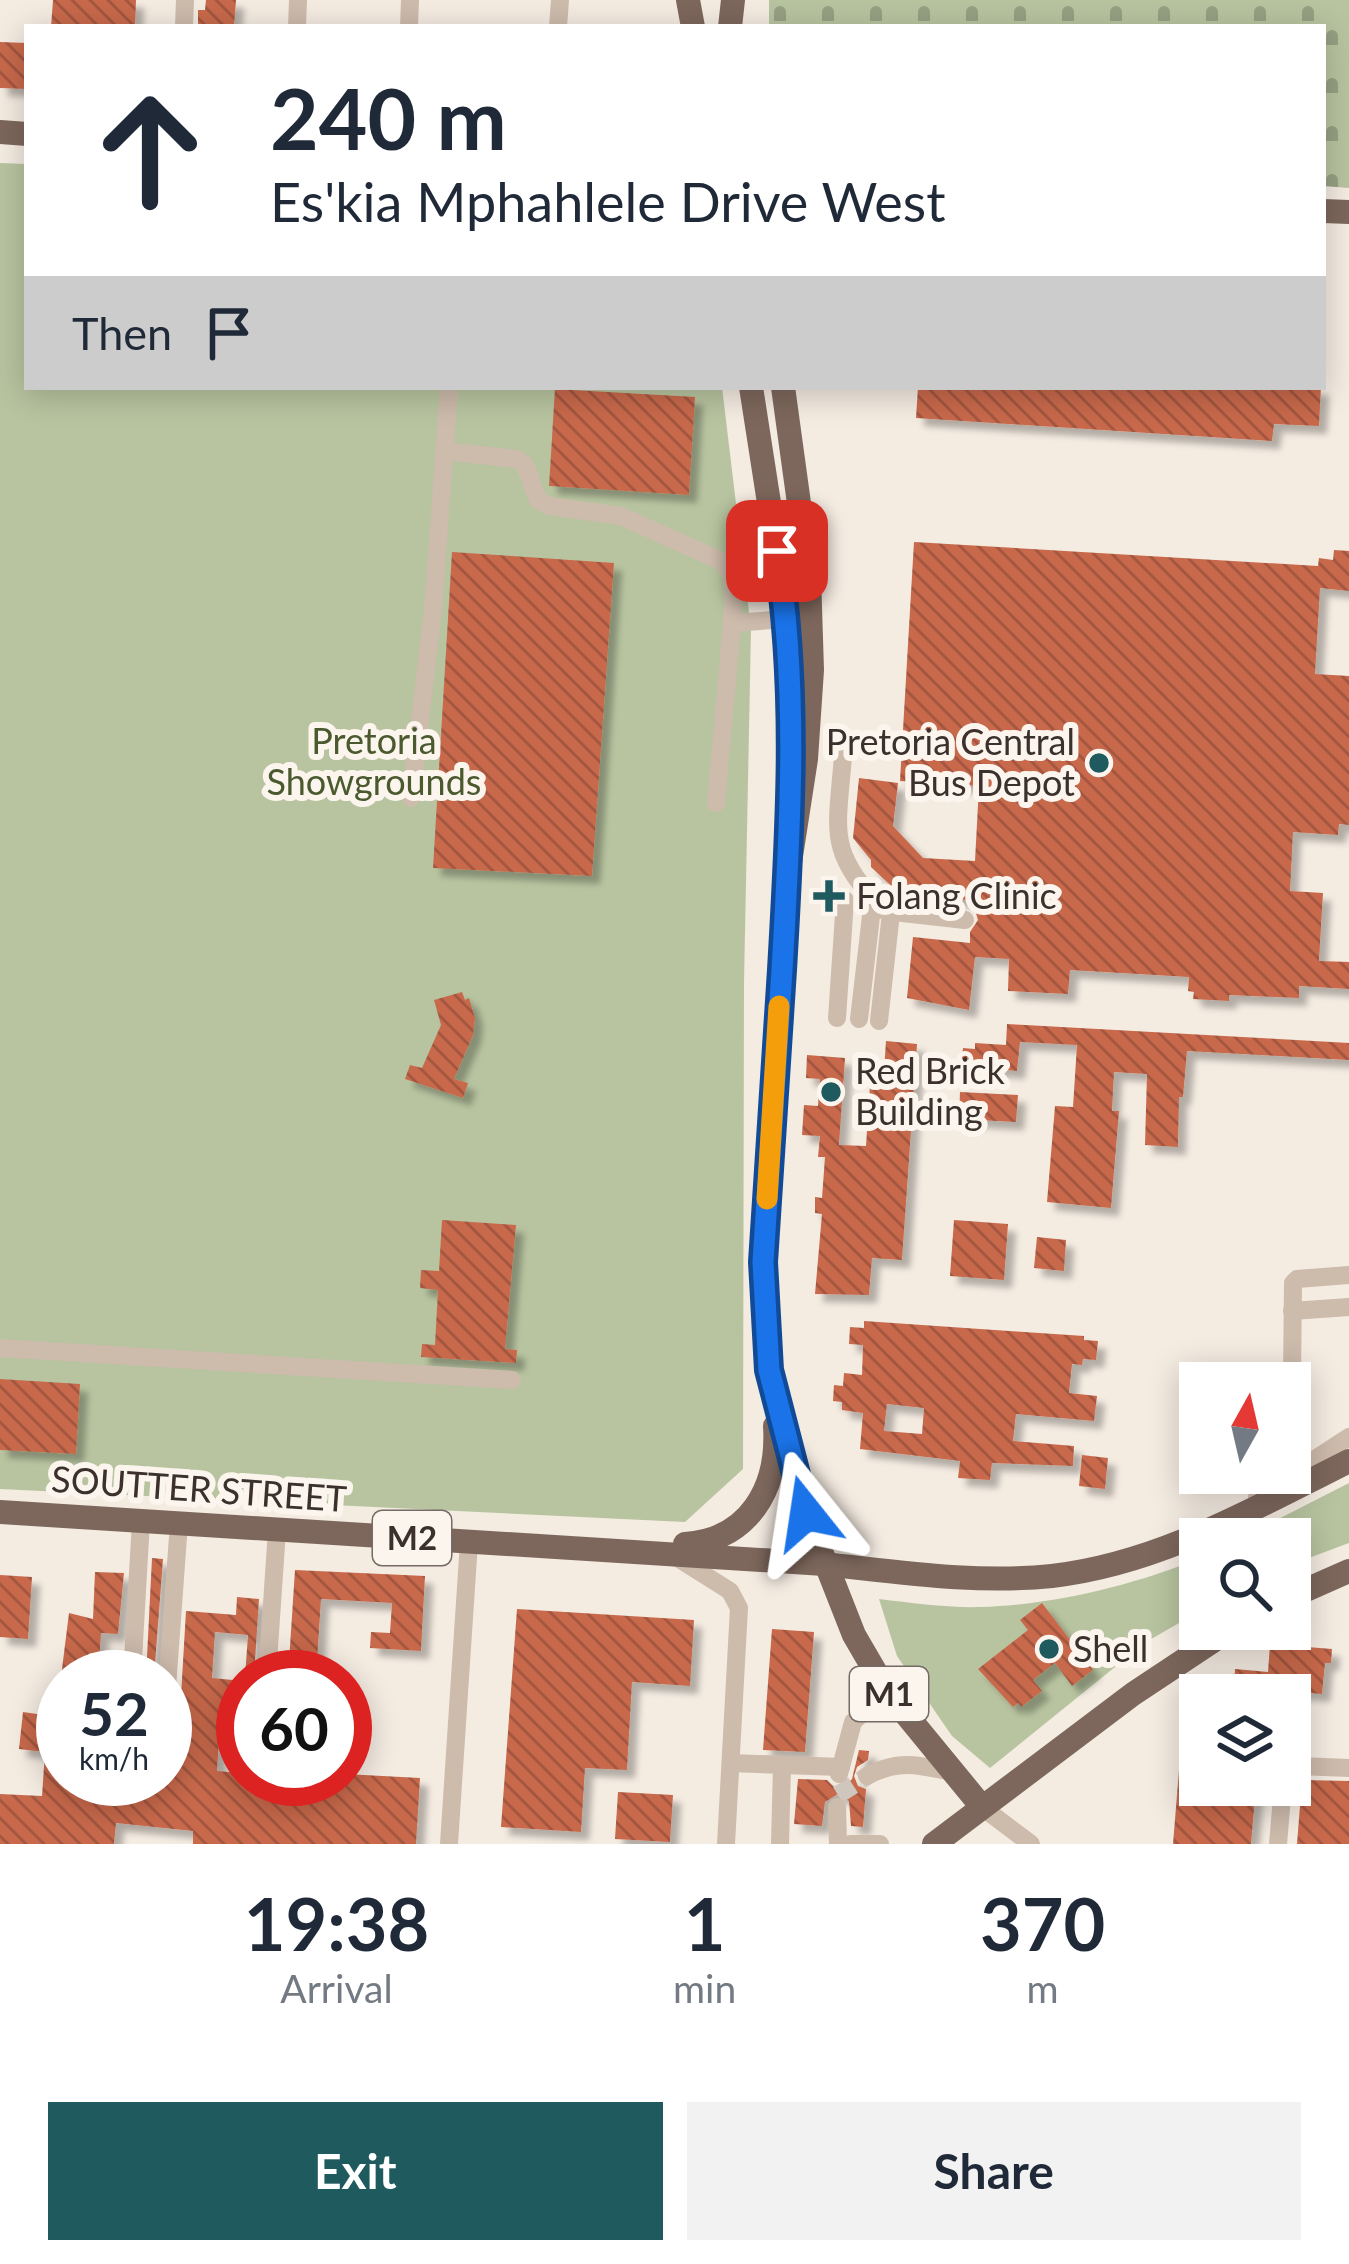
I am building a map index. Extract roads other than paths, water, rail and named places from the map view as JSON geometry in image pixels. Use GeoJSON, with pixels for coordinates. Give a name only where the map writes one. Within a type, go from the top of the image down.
{"type":"FeatureCollection","features":[{"type":"Feature","properties":{"kind":"main road","name":"M1"},"geometry":{"type":"LineString","coordinates":[[751,390],[787,619],[790,723],[788,882],[763,1262],[769,1370],[806,1513],[854,1635],[886,1690],[982,1807]]}},
{"type":"Feature","properties":{"kind":"main road","name":"M1"},"geometry":{"type":"LineString","coordinates":[[783,390],[812,621],[808,740],[788,882]]}},
{"type":"Feature","properties":{"kind":"main road"},"geometry":{"type":"LineString","coordinates":[[605,1550],[707,1543],[731,1532],[749,1516],[764,1497],[774,1458],[769,1370]]}},
{"type":"Feature","properties":{"kind":"main road","name":"M2"},"geometry":{"type":"LineString","coordinates":[[1236,1518],[1349,1461]]}},
{"type":"Feature","properties":{"kind":"main road","name":"SOUTTER STREET"},"geometry":{"type":"LineString","coordinates":[[0,1512],[824,1564]]}},
{"type":"Feature","properties":{"kind":"main road","name":"M2"},"geometry":{"type":"LineString","coordinates":[[824,1564],[935,1576],[1052,1576],[1179,1542]]}},
{"type":"Feature","properties":{"kind":"main road"},"geometry":{"type":"LineString","coordinates":[[1311,1587],[1349,1570]]}},
{"type":"Feature","properties":{"kind":"main road"},"geometry":{"type":"LineString","coordinates":[[934,1844],[1148,1682],[1198,1650]]}},
{"type":"Feature","properties":{"kind":"street"},"geometry":{"type":"LineString","coordinates":[[411,798],[433,610],[449,390]]}},
{"type":"Feature","properties":{"kind":"street"},"geometry":{"type":"LineString","coordinates":[[445,451],[516,459],[525,465],[538,500],[549,506],[621,516],[721,561],[732,574],[716,803]]}},
{"type":"Feature","properties":{"kind":"street"},"geometry":{"type":"LineString","coordinates":[[732,623],[787,619]]}},
{"type":"Feature","properties":{"kind":"street"},"geometry":{"type":"LineString","coordinates":[[843,756],[840,854],[873,899],[891,913],[965,920]]}},
{"type":"Feature","properties":{"kind":"street"},"geometry":{"type":"LineString","coordinates":[[873,899],[869,1020],[891,913]]}},
{"type":"Feature","properties":{"kind":"street"},"geometry":{"type":"LineString","coordinates":[[837,1018],[845,900]]}},
{"type":"Feature","properties":{"kind":"street"},"geometry":{"type":"LineString","coordinates":[[1292,1362],[1292,1290],[1297,1279],[1349,1275]]}},
{"type":"Feature","properties":{"kind":"street"},"geometry":{"type":"LineString","coordinates":[[1292,1311],[1349,1307]]}},
{"type":"Feature","properties":{"kind":"street"},"geometry":{"type":"LineString","coordinates":[[0,1348],[512,1380]]}},
{"type":"Feature","properties":{"kind":"street"},"geometry":{"type":"LineString","coordinates":[[1311,1461],[1349,1437]]}},
{"type":"Feature","properties":{"kind":"street"},"geometry":{"type":"LineString","coordinates":[[1227,1518],[1262,1494]]}},
{"type":"Feature","properties":{"kind":"street"},"geometry":{"type":"LineString","coordinates":[[134,1650],[141,1521]]}},
{"type":"Feature","properties":{"kind":"street"},"geometry":{"type":"LineString","coordinates":[[170,1650],[179,1523]]}},
{"type":"Feature","properties":{"kind":"street"},"geometry":{"type":"LineString","coordinates":[[270,1650],[281,1530]]}},
{"type":"Feature","properties":{"kind":"street"},"geometry":{"type":"LineString","coordinates":[[279,1650],[281,1530]]}},
{"type":"Feature","properties":{"kind":"street"},"geometry":{"type":"LineString","coordinates":[[449,1844],[469,1542]]}},
{"type":"Feature","properties":{"kind":"street"},"geometry":{"type":"LineString","coordinates":[[672,1555],[730,1591],[739,1608],[726,1844]]}},
{"type":"Feature","properties":{"kind":"street"},"geometry":{"type":"LineString","coordinates":[[731,1762],[841,1764],[853,1722],[886,1690]]}},
{"type":"Feature","properties":{"kind":"street"},"geometry":{"type":"LineString","coordinates":[[867,1775],[889,1764],[908,1763],[952,1772]]}},
{"type":"Feature","properties":{"kind":"street"},"geometry":{"type":"LineString","coordinates":[[780,1844],[782,1765]]}},
{"type":"Feature","properties":{"kind":"street"},"geometry":{"type":"LineString","coordinates":[[1311,1767],[1349,1768]]}},
{"type":"Feature","properties":{"kind":"street"},"geometry":{"type":"LineString","coordinates":[[1278,1844],[1281,1806]]}},
{"type":"Feature","properties":{"kind":"street"},"geometry":{"type":"LineString","coordinates":[[837,1807],[838,1844]]}},
{"type":"Feature","properties":{"kind":"street"},"geometry":{"type":"LineString","coordinates":[[982,1807],[1031,1844]]}},
{"type":"Feature","properties":{"kind":"street"},"geometry":{"type":"LineString","coordinates":[[850,1844],[880,1844]]}},
{"type":"Feature","properties":{"kind":"tunnel"},"geometry":{"type":"LineString","coordinates":[[838,1795],[867,1776]]}},
{"type":"Feature","properties":{"kind":"place","name":"Pretoria Central Bus Depot"},"geometry":{"type":"Point","coordinates":[1099,763]}},
{"type":"Feature","properties":{"kind":"place","name":"Folang Clinic"},"geometry":{"type":"Point","coordinates":[829,896]}},
{"type":"Feature","properties":{"kind":"place","name":"Red Brick Building"},"geometry":{"type":"Point","coordinates":[831,1092]}},
{"type":"Feature","properties":{"kind":"place","name":"Shell"},"geometry":{"type":"Point","coordinates":[1049,1649]}},
{"type":"Feature","properties":{"kind":"park label","name":"Pretoria Showgrounds"},"geometry":{"type":"Point","coordinates":[374,762]}}]}
